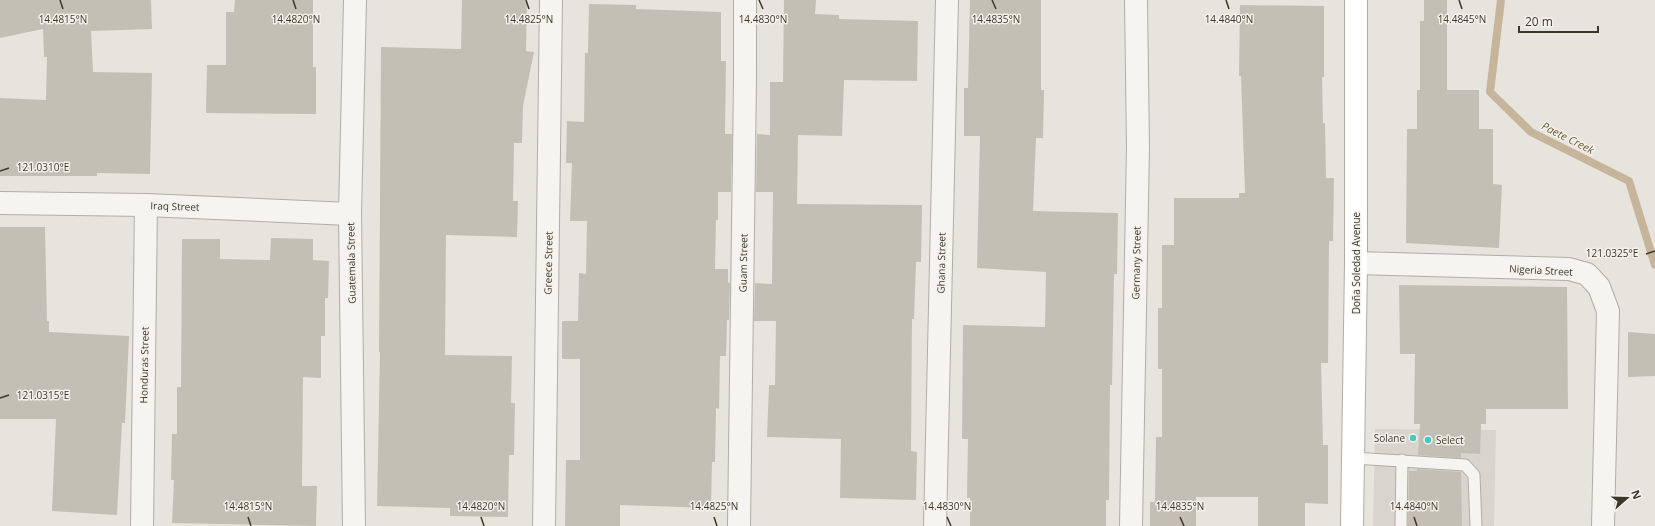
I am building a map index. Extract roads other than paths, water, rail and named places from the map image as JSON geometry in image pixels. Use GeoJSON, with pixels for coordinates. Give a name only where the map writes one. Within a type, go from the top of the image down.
{"type":"FeatureCollection","features":[{"type":"Feature","properties":{"kind":"main road","name":"Doña Soledad Avenue"},"geometry":{"type":"LineString","coordinates":[[1352,526],[1356,263],[1356,0]]}},
{"type":"Feature","properties":{"kind":"street","name":"Guatemala Street"},"geometry":{"type":"LineString","coordinates":[[354,526],[350,214],[355,0]]}},
{"type":"Feature","properties":{"kind":"street","name":"Greece Street"},"geometry":{"type":"LineString","coordinates":[[544,526],[551,0]]}},
{"type":"Feature","properties":{"kind":"street","name":"Guam Street"},"geometry":{"type":"LineString","coordinates":[[740,526],[745,0]]}},
{"type":"Feature","properties":{"kind":"street","name":"Ghana Street"},"geometry":{"type":"LineString","coordinates":[[935,526],[947,0]]}},
{"type":"Feature","properties":{"kind":"street","name":"Germany Street"},"geometry":{"type":"LineString","coordinates":[[1131,526],[1138,147],[1136,0]]}},
{"type":"Feature","properties":{"kind":"street","name":"Iraq Street"},"geometry":{"type":"LineString","coordinates":[[0,203],[146,205],[350,214]]}},
{"type":"Feature","properties":{"kind":"street","name":"Honduras Street"},"geometry":{"type":"LineString","coordinates":[[142,526],[146,205]]}},
{"type":"Feature","properties":{"kind":"street","name":"Nigeria Street"},"geometry":{"type":"LineString","coordinates":[[1356,263],[1569,269],[1587,274],[1599,287],[1608,311],[1602,526]]}},
{"type":"Feature","properties":{"kind":"lane"},"geometry":{"type":"LineString","coordinates":[[1353,458],[1465,465],[1474,475],[1476,526]]}},
{"type":"Feature","properties":{"kind":"lane"},"geometry":{"type":"LineString","coordinates":[[1401,526],[1402,460]]}},
{"type":"Feature","properties":{"kind":"waterway","name":"Paete Creek"},"geometry":{"type":"LineString","coordinates":[[1501,0],[1490,92],[1531,132],[1629,181],[1655,265]]}},
{"type":"Feature","properties":{"kind":"place","name":"Solane"},"geometry":{"type":"Point","coordinates":[1413,438]}},
{"type":"Feature","properties":{"kind":"place","name":"Select"},"geometry":{"type":"Point","coordinates":[1428,440]}}]}
